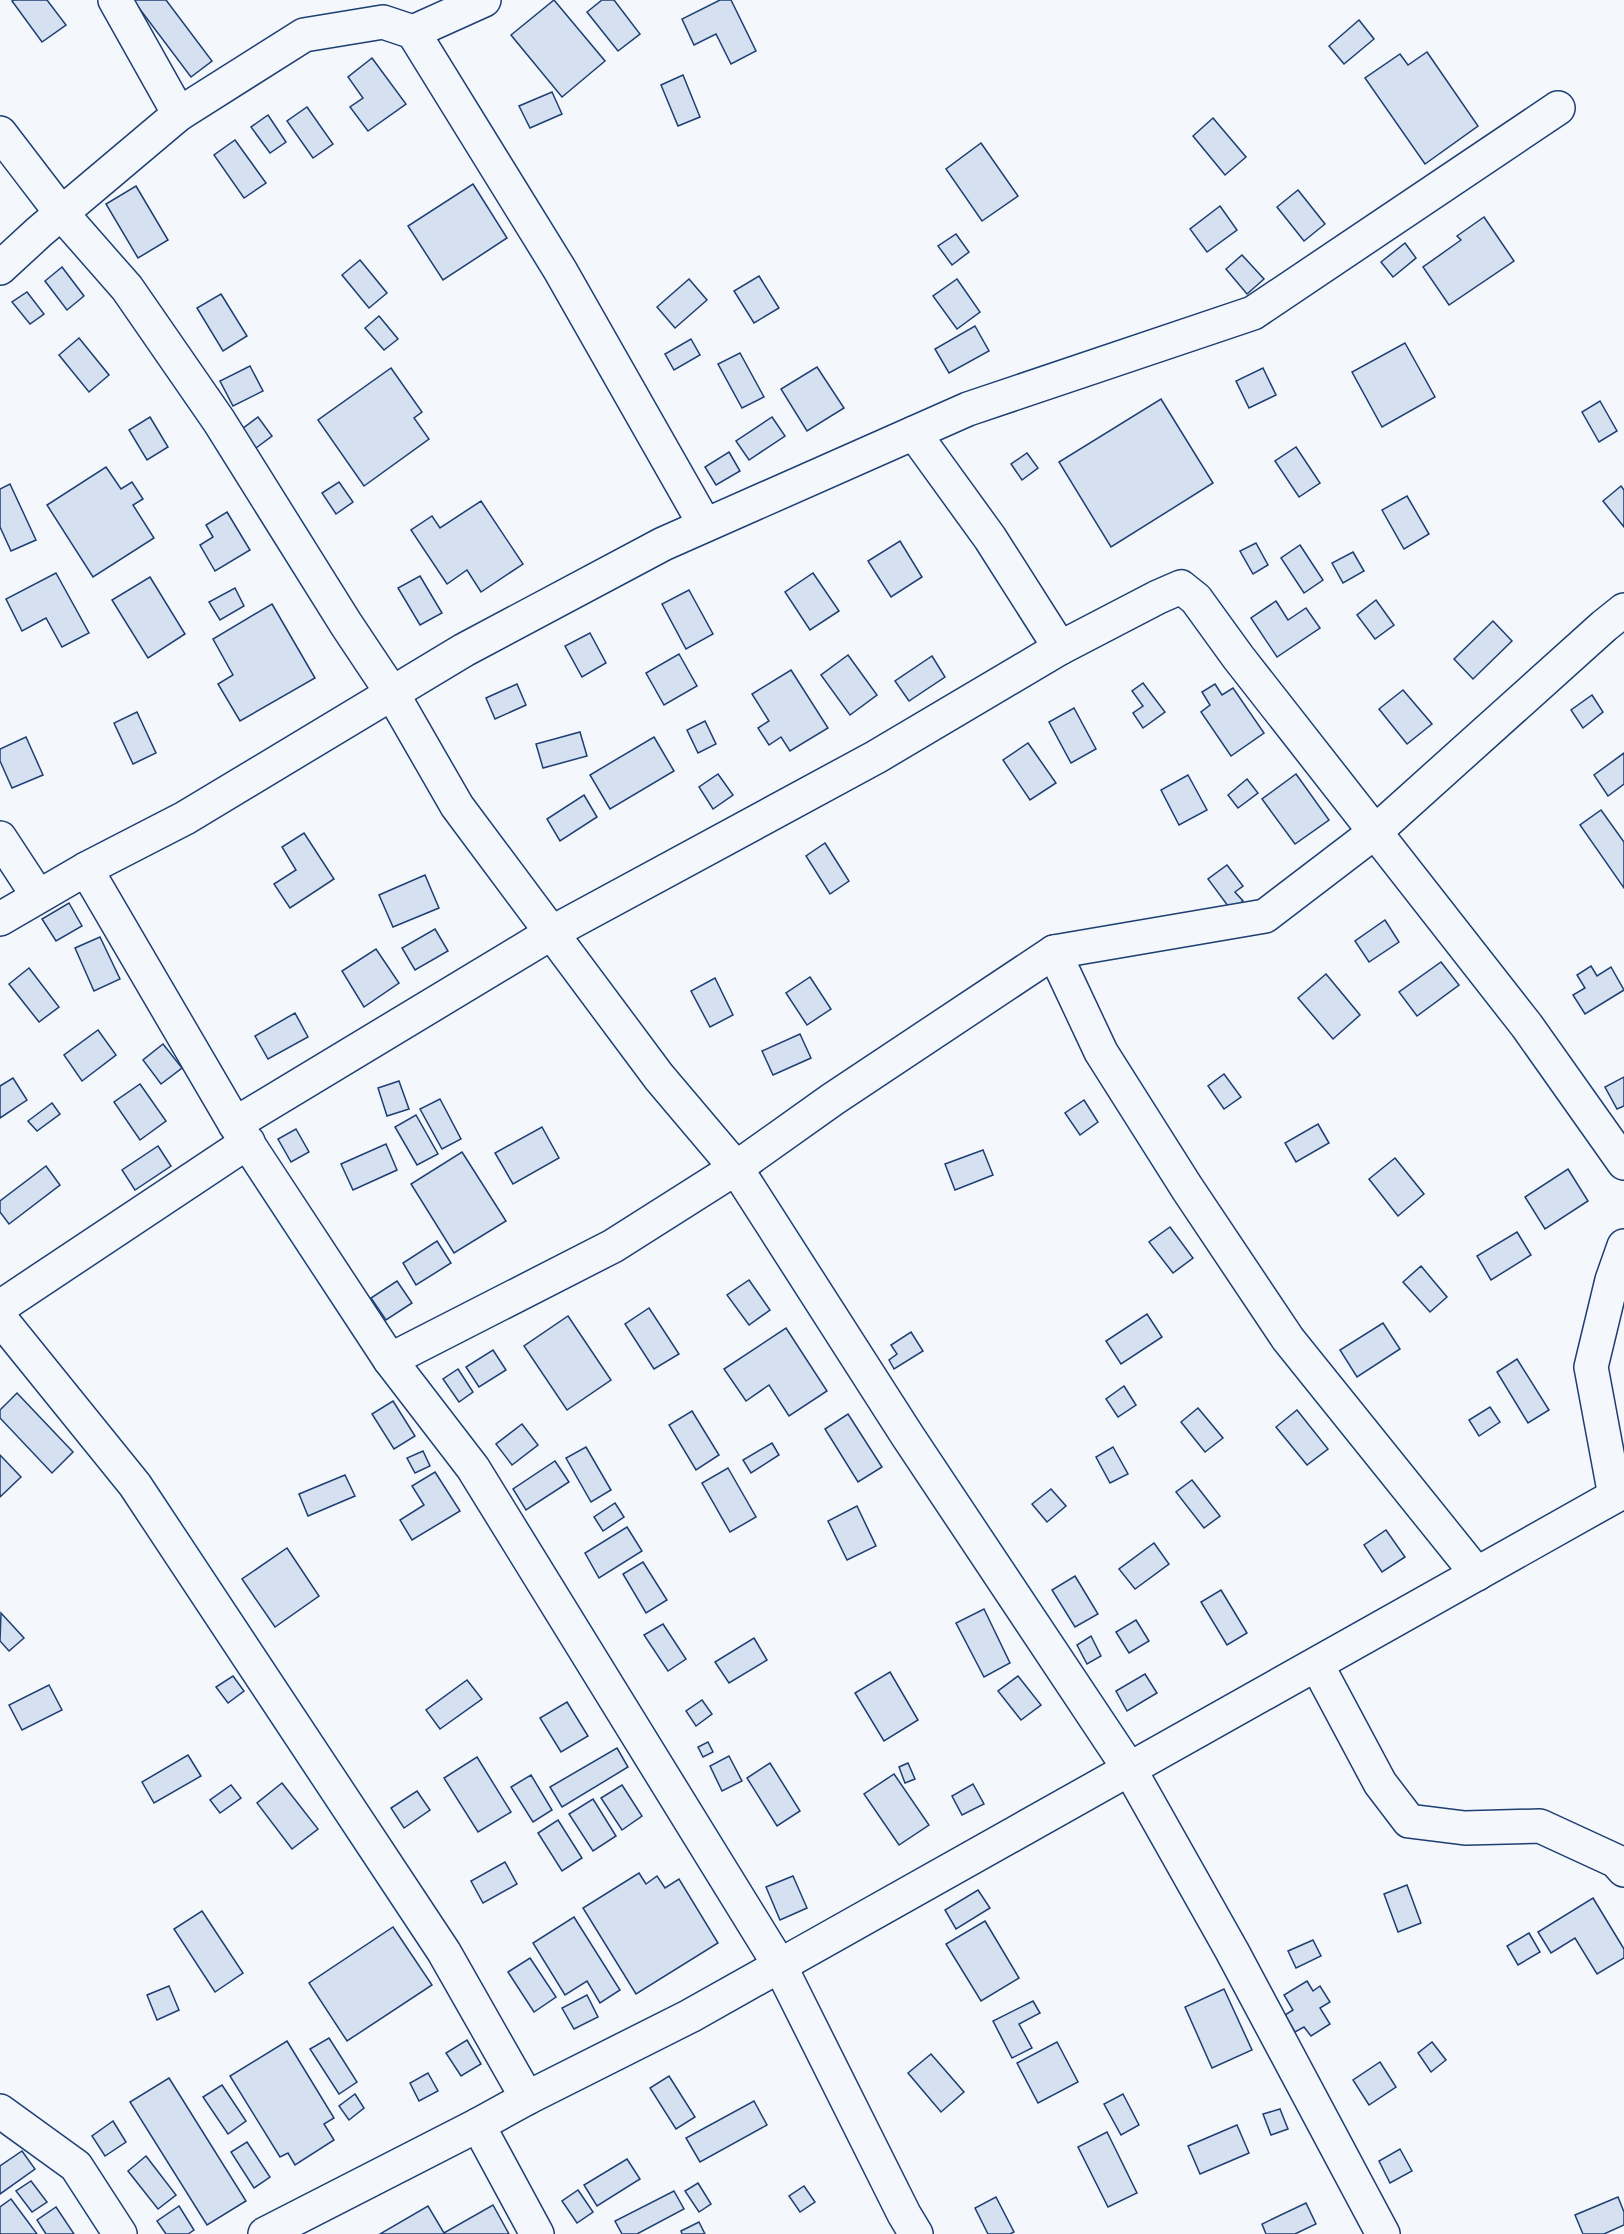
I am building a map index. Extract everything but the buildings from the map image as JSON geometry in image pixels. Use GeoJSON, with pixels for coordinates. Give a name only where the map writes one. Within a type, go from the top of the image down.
{"type":"FeatureCollection","features":[{"type":"Feature","properties":{"kind":"street"},"geometry":{"type":"LineString","coordinates":[[116,0],[179,114]]}},
{"type":"Feature","properties":{"kind":"street"},"geometry":{"type":"LineString","coordinates":[[413,32],[484,0]]}},
{"type":"Feature","properties":{"kind":"street"},"geometry":{"type":"LineString","coordinates":[[0,268],[179,114],[304,35],[383,22],[413,32],[560,270],[705,525]]}},
{"type":"Feature","properties":{"kind":"street"},"geometry":{"type":"LineString","coordinates":[[0,919],[86,869],[185,818],[474,645],[663,544],[968,409],[1254,313],[1558,108]]}},
{"type":"Feature","properties":{"kind":"street"},"geometry":{"type":"LineString","coordinates":[[0,133],[62,213],[127,288],[219,421],[392,693],[457,806],[659,1077],[736,1168],[907,1435],[1130,1770],[1232,1951],[1383,2234]]}},
{"type":"Feature","properties":{"kind":"street"},"geometry":{"type":"LineString","coordinates":[[914,433],[990,538],[1060,648]]}},
{"type":"Feature","properties":{"kind":"street"},"geometry":{"type":"LineString","coordinates":[[0,1307],[242,1133],[553,933],[876,757],[1060,648],[1181,587],[1196,599],[1238,657],[1527,1026],[1624,1163]]}},
{"type":"Feature","properties":{"kind":"street"},"geometry":{"type":"LineString","coordinates":[[390,1360],[614,1246],[736,1168],[833,1099],[1054,952],[1265,916],[1375,832],[1624,610]]}},
{"type":"Feature","properties":{"kind":"street"},"geometry":{"type":"LineString","coordinates":[[0,838],[38,896]]}},
{"type":"Feature","properties":{"kind":"street"},"geometry":{"type":"LineString","coordinates":[[86,869],[242,1133],[390,1360],[473,1468],[780,1966],[916,2234]]}},
{"type":"Feature","properties":{"kind":"street"},"geometry":{"type":"LineString","coordinates":[[1054,952],[1101,1052],[1187,1188],[1282,1329],[1477,1574]]}},
{"type":"Feature","properties":{"kind":"street"},"geometry":{"type":"LineString","coordinates":[[265,2234],[690,2016],[1619,1494],[1591,1367],[1612,1280],[1624,1246]]}},
{"type":"Feature","properties":{"kind":"street"},"geometry":{"type":"LineString","coordinates":[[0,1318],[135,1485],[444,1952],[527,2098]]}},
{"type":"Feature","properties":{"kind":"street"},"geometry":{"type":"LineString","coordinates":[[1317,1665],[1380,1783],[1409,1821],[1465,1828],[1540,1826],[1616,1861],[1624,1870]]}},
{"type":"Feature","properties":{"kind":"street"},"geometry":{"type":"LineString","coordinates":[[0,2111],[76,2166],[120,2234]]}},
{"type":"Feature","properties":{"kind":"street"},"geometry":{"type":"LineString","coordinates":[[478,2126],[537,2234]]}}]}
